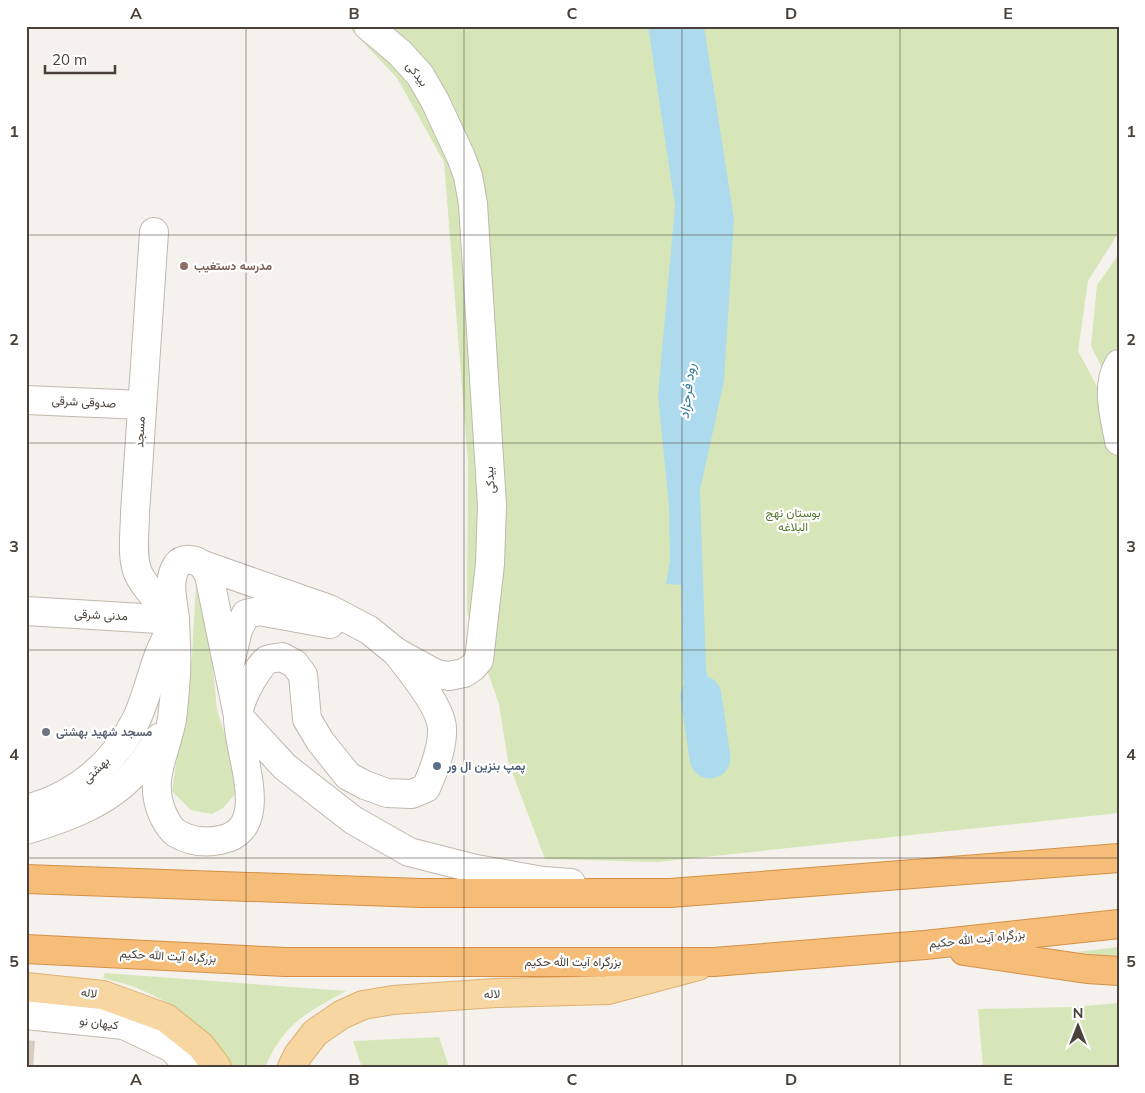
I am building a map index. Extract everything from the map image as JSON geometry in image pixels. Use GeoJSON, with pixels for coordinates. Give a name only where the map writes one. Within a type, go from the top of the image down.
{"type":"FeatureCollection","features":[{"type":"Feature","properties":{"kind":"highway"},"geometry":{"type":"LineString","coordinates":[[26,879],[421,893],[670,893],[1116,858]]}},
{"type":"Feature","properties":{"kind":"highway","name":"بزرگراه آیت الله حکیم"},"geometry":{"type":"LineString","coordinates":[[26,949],[284,962],[714,962],[925,945],[1119,924]]}},
{"type":"Feature","properties":{"kind":"highway"},"geometry":{"type":"LineString","coordinates":[[925,945],[1087,969],[1119,971]]}},
{"type":"Feature","properties":{"kind":"main road","name":"لاله"},"geometry":{"type":"LineString","coordinates":[[292,1067],[315,1033],[341,1015],[363,1005],[393,1000],[496,993],[608,990],[714,962]]}},
{"type":"Feature","properties":{"kind":"main road","name":"لاله"},"geometry":{"type":"LineString","coordinates":[[26,987],[103,995],[166,1018],[201,1046],[217,1067]]}},
{"type":"Feature","properties":{"kind":"street","name":"بیدکی"},"geometry":{"type":"LineString","coordinates":[[175,620],[171,586],[176,566],[181,561],[191,559],[329,610],[369,630],[396,652],[436,674],[449,676],[464,673],[479,660],[490,554],[492,505],[472,204],[468,176],[435,101],[420,75],[400,53],[368,26]]}},
{"type":"Feature","properties":{"kind":"street","name":"مسجد"},"geometry":{"type":"LineString","coordinates":[[154,232],[135,513],[136,557],[138,572],[148,589],[175,620]]}},
{"type":"Feature","properties":{"kind":"street"},"geometry":{"type":"LineString","coordinates":[[1119,364],[1114,372],[1112,382],[1119,441]]}},
{"type":"Feature","properties":{"kind":"street","name":"صدوقی شرقی"},"geometry":{"type":"LineString","coordinates":[[26,400],[142,405]]}},
{"type":"Feature","properties":{"kind":"street"},"geometry":{"type":"LineString","coordinates":[[175,620],[177,661],[172,720],[156,773],[159,804],[174,832],[187,838],[216,841],[230,838],[239,832],[246,822],[250,809],[250,795],[238,716],[209,576],[203,565]]}},
{"type":"Feature","properties":{"kind":"street","name":"مدنی شرقی"},"geometry":{"type":"LineString","coordinates":[[26,611],[175,620]]}},
{"type":"Feature","properties":{"kind":"street"},"geometry":{"type":"LineString","coordinates":[[228,669],[238,630],[246,614],[259,611],[369,630]]}},
{"type":"Feature","properties":{"kind":"street","name":"بهشتی"},"geometry":{"type":"LineString","coordinates":[[26,809],[47,804],[69,793],[89,779],[108,760],[124,739],[136,718],[158,657],[175,620]]}},
{"type":"Feature","properties":{"kind":"street"},"geometry":{"type":"LineString","coordinates":[[238,716],[244,694],[253,677],[268,660],[282,657],[295,664],[303,675],[307,719],[320,741],[348,776],[365,785],[387,792],[412,794],[426,788],[440,747],[442,727],[437,711],[428,696],[396,652]]}},
{"type":"Feature","properties":{"kind":"street"},"geometry":{"type":"LineString","coordinates":[[238,716],[285,768],[353,820],[409,852],[476,869],[543,881],[670,893]]}},
{"type":"Feature","properties":{"kind":"street"},"geometry":{"type":"LineString","coordinates":[[26,830],[59,820],[97,803],[116,789],[136,771],[172,720]]}},
{"type":"Feature","properties":{"kind":"street","name":"کیهان نو"},"geometry":{"type":"LineString","coordinates":[[26,1015],[124,1026],[172,1048],[190,1067]]}},
{"type":"Feature","properties":{"kind":"green space","name":"بوستان نهج البلاغه"},"geometry":{"type":"Polygon","coordinates":[[[348,26],[1119,26],[1119,232],[1088,281],[1078,351],[1119,427],[1119,813],[657,862],[545,859],[508,761],[499,704],[467,613],[468,462],[444,162],[397,78],[348,26]]]}},
{"type":"Feature","properties":{"kind":"green space"},"geometry":{"type":"Polygon","coordinates":[[[1119,254],[1119,401],[1091,346],[1097,285],[1119,254]]]}},
{"type":"Feature","properties":{"kind":"green space"},"geometry":{"type":"Polygon","coordinates":[[[197,569],[205,584],[217,710],[241,787],[223,808],[212,814],[191,810],[172,791],[192,655],[197,569]]]}},
{"type":"Feature","properties":{"kind":"green space"},"geometry":{"type":"Polygon","coordinates":[[[1119,947],[1119,959],[1076,952],[1119,947]]]}},
{"type":"Feature","properties":{"kind":"green space"},"geometry":{"type":"Polygon","coordinates":[[[105,973],[346,991],[318,1006],[297,1021],[280,1040],[265,1067],[232,1067],[213,1040],[190,1018],[147,992],[103,978],[105,973]]]}},
{"type":"Feature","properties":{"kind":"green space"},"geometry":{"type":"Polygon","coordinates":[[[1119,1003],[1119,1067],[983,1067],[978,1009],[1071,1007],[1119,1003]]]}},
{"type":"Feature","properties":{"kind":"green space"},"geometry":{"type":"Polygon","coordinates":[[[439,1037],[449,1067],[362,1067],[353,1041],[439,1037]]]}},
{"type":"Feature","properties":{"kind":"water"},"geometry":{"type":"Polygon","coordinates":[[[648,26],[704,26],[734,219],[724,381],[700,490],[706,669],[721,749],[692,756],[683,676],[681,585],[666,584],[670,561],[669,506],[658,395],[675,206],[648,26]]]}},
{"type":"Feature","properties":{"kind":"building"},"geometry":{"type":"Polygon","coordinates":[[[26,1040],[35,1041],[33,1067],[26,1067],[26,1040]]]}},
{"type":"Feature","properties":{"kind":"waterway","name":"رود فرحزاد"},"geometry":{"type":"LineString","coordinates":[[701,696],[710,758]]}},
{"type":"Feature","properties":{"kind":"place","name":"مدرسه دستغیب"},"geometry":{"type":"Point","coordinates":[184,266]}},
{"type":"Feature","properties":{"kind":"place","name":"مسجد شهید بهشتی"},"geometry":{"type":"Point","coordinates":[46,732]}},
{"type":"Feature","properties":{"kind":"place","name":"پمپ بنزین ال ور"},"geometry":{"type":"Point","coordinates":[437,766]}}]}
